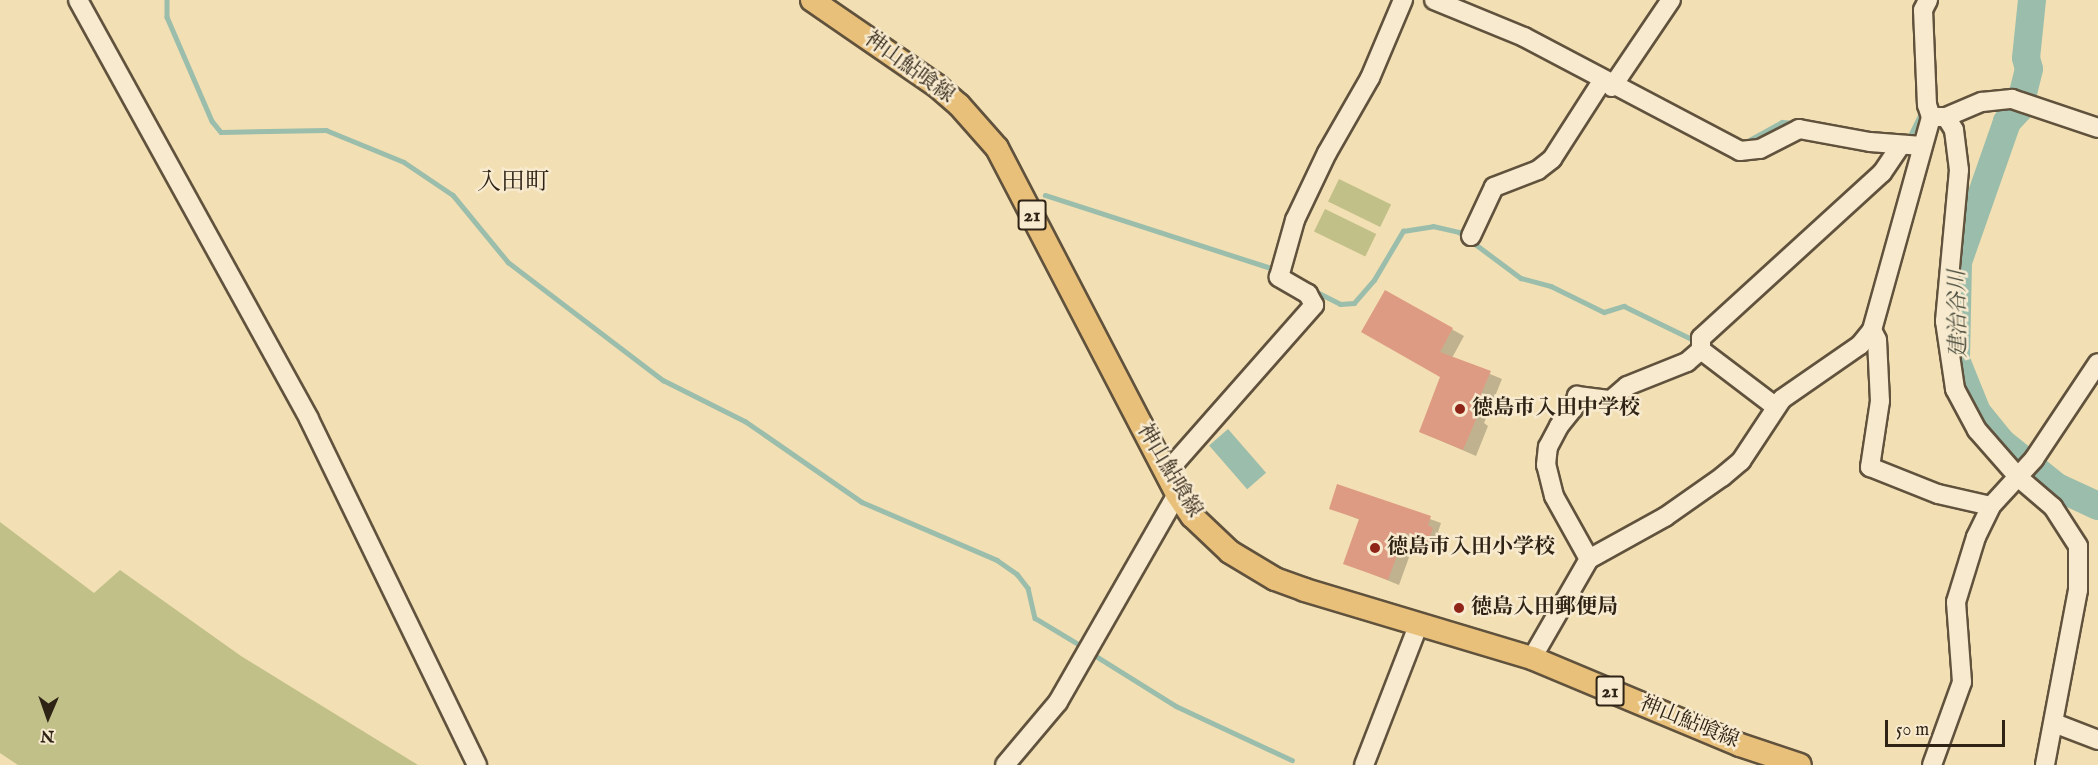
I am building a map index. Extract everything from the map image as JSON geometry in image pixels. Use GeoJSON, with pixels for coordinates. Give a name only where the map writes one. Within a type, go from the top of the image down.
{"type":"FeatureCollection","features":[{"type":"Feature","properties":{"kind":"main road","name":"神山鮎喰線"},"geometry":{"type":"LineString","coordinates":[[812,0],[937,87],[959,105],[997,148],[1177,494],[1192,516],[1223,546],[1275,579],[1532,658],[1740,745],[1800,765]]}},
{"type":"Feature","properties":{"kind":"street"},"geometry":{"type":"LineString","coordinates":[[78,0],[309,418],[477,765]]}},
{"type":"Feature","properties":{"kind":"street"},"geometry":{"type":"LineString","coordinates":[[1166,473],[1314,305],[1308,294],[1280,272],[1295,220],[1327,153],[1370,78],[1403,0]]}},
{"type":"Feature","properties":{"kind":"street"},"geometry":{"type":"LineString","coordinates":[[1434,0],[1524,38],[1740,151],[1760,149],[1799,129],[1900,146],[1922,146]]}},
{"type":"Feature","properties":{"kind":"street"},"geometry":{"type":"LineString","coordinates":[[1471,236],[1494,187],[1538,170],[1552,159],[1671,0]]}},
{"type":"Feature","properties":{"kind":"street"},"geometry":{"type":"LineString","coordinates":[[1928,0],[1923,10],[1927,105],[1954,130],[1959,170],[1945,321],[1949,365],[1962,408],[2026,470],[2078,546],[2078,590],[2054,723],[2044,765]]}},
{"type":"Feature","properties":{"kind":"street"},"geometry":{"type":"LineString","coordinates":[[1532,658],[1589,559],[1665,517],[1722,477],[1741,460],[1782,399],[1860,345],[1872,330],[1922,146],[1939,117],[1982,102],[2020,101],[2098,128]]}},
{"type":"Feature","properties":{"kind":"street"},"geometry":{"type":"LineString","coordinates":[[1589,559],[1554,496],[1546,465],[1548,447],[1559,426],[1573,409],[1577,396],[1611,400],[1627,386],[1687,362],[1701,344],[1882,172],[1900,146]]}},
{"type":"Feature","properties":{"kind":"street"},"geometry":{"type":"LineString","coordinates":[[1872,330],[1877,340],[1880,401],[1870,467],[1938,495],[1991,506]]}},
{"type":"Feature","properties":{"kind":"street"},"geometry":{"type":"LineString","coordinates":[[1701,344],[1776,407]]}},
{"type":"Feature","properties":{"kind":"street"},"geometry":{"type":"LineString","coordinates":[[1932,765],[1962,682],[1958,660],[1957,590],[1991,506],[2026,470],[2098,363]]}},
{"type":"Feature","properties":{"kind":"street"},"geometry":{"type":"LineString","coordinates":[[1005,765],[1058,702],[1090,651],[1177,494]]}},
{"type":"Feature","properties":{"kind":"street"},"geometry":{"type":"LineString","coordinates":[[1364,765],[1419,623]]}},
{"type":"Feature","properties":{"kind":"street"},"geometry":{"type":"LineString","coordinates":[[2054,723],[2098,740]]}},
{"type":"Feature","properties":{"kind":"shaded area"},"geometry":{"type":"Polygon","coordinates":[[[1339,179],[1391,204],[1380,227],[1328,201],[1339,179]]]}},
{"type":"Feature","properties":{"kind":"shaded area"},"geometry":{"type":"Polygon","coordinates":[[[1325,209],[1376,234],[1365,256],[1314,231],[1325,209]]]}},
{"type":"Feature","properties":{"kind":"shaded area"},"geometry":{"type":"Polygon","coordinates":[[[1228,429],[1266,473],[1247,489],[1209,445],[1228,429]]]}},
{"type":"Feature","properties":{"kind":"shaded area"},"geometry":{"type":"Polygon","coordinates":[[[0,522],[94,593],[120,570],[241,656],[418,765],[18,765],[0,753],[0,522]]]}},
{"type":"Feature","properties":{"kind":"building"},"geometry":{"type":"Polygon","coordinates":[[[1385,290],[1453,328],[1440,352],[1491,371],[1472,415],[1477,417],[1463,450],[1419,432],[1440,377],[1361,332],[1385,290]]]}},
{"type":"Feature","properties":{"kind":"building"},"geometry":{"type":"Polygon","coordinates":[[[1337,484],[1431,516],[1428,525],[1433,528],[1428,542],[1405,533],[1388,580],[1343,564],[1359,519],[1329,509],[1337,484]]]}},
{"type":"Feature","properties":{"kind":"waterway"},"geometry":{"type":"LineString","coordinates":[[167,0],[167,17],[212,121],[221,132],[326,130],[404,162],[453,195],[508,262],[663,380],[745,421],[862,502],[997,560],[1017,574],[1028,588],[1035,618],[1085,648]]}},
{"type":"Feature","properties":{"kind":"waterway","name":"建治谷川"},"geometry":{"type":"LineString","coordinates":[[2032,0],[2026,58],[2029,69],[2019,109],[2007,122],[1958,262],[1956,360],[1977,412],[2001,442],[2057,487],[2098,506]]}},
{"type":"Feature","properties":{"kind":"waterway"},"geometry":{"type":"LineString","coordinates":[[1908,140],[1922,111]]}},
{"type":"Feature","properties":{"kind":"waterway"},"geometry":{"type":"LineString","coordinates":[[1744,143],[1782,122],[1796,123]]}},
{"type":"Feature","properties":{"kind":"waterway"},"geometry":{"type":"LineString","coordinates":[[1045,195],[1277,270]]}},
{"type":"Feature","properties":{"kind":"waterway"},"geometry":{"type":"LineString","coordinates":[[1313,290],[1340,304],[1354,303],[1374,280],[1403,231],[1433,226],[1459,232],[1521,278],[1551,286],[1604,312],[1624,306],[1696,341]]}},
{"type":"Feature","properties":{"kind":"waterway"},"geometry":{"type":"LineString","coordinates":[[1091,653],[1176,706],[1292,760]]}},
{"type":"Feature","properties":{"kind":"place","name":"徳島市入田中学校"},"geometry":{"type":"Point","coordinates":[1460,409]}},
{"type":"Feature","properties":{"kind":"place","name":"徳島市入田小学校"},"geometry":{"type":"Point","coordinates":[1375,548]}},
{"type":"Feature","properties":{"kind":"place","name":"徳島入田郵便局"},"geometry":{"type":"Point","coordinates":[1459,608]}},
{"type":"Feature","properties":{"kind":"district","name":"入田町"},"geometry":{"type":"Point","coordinates":[513,183]}}]}
